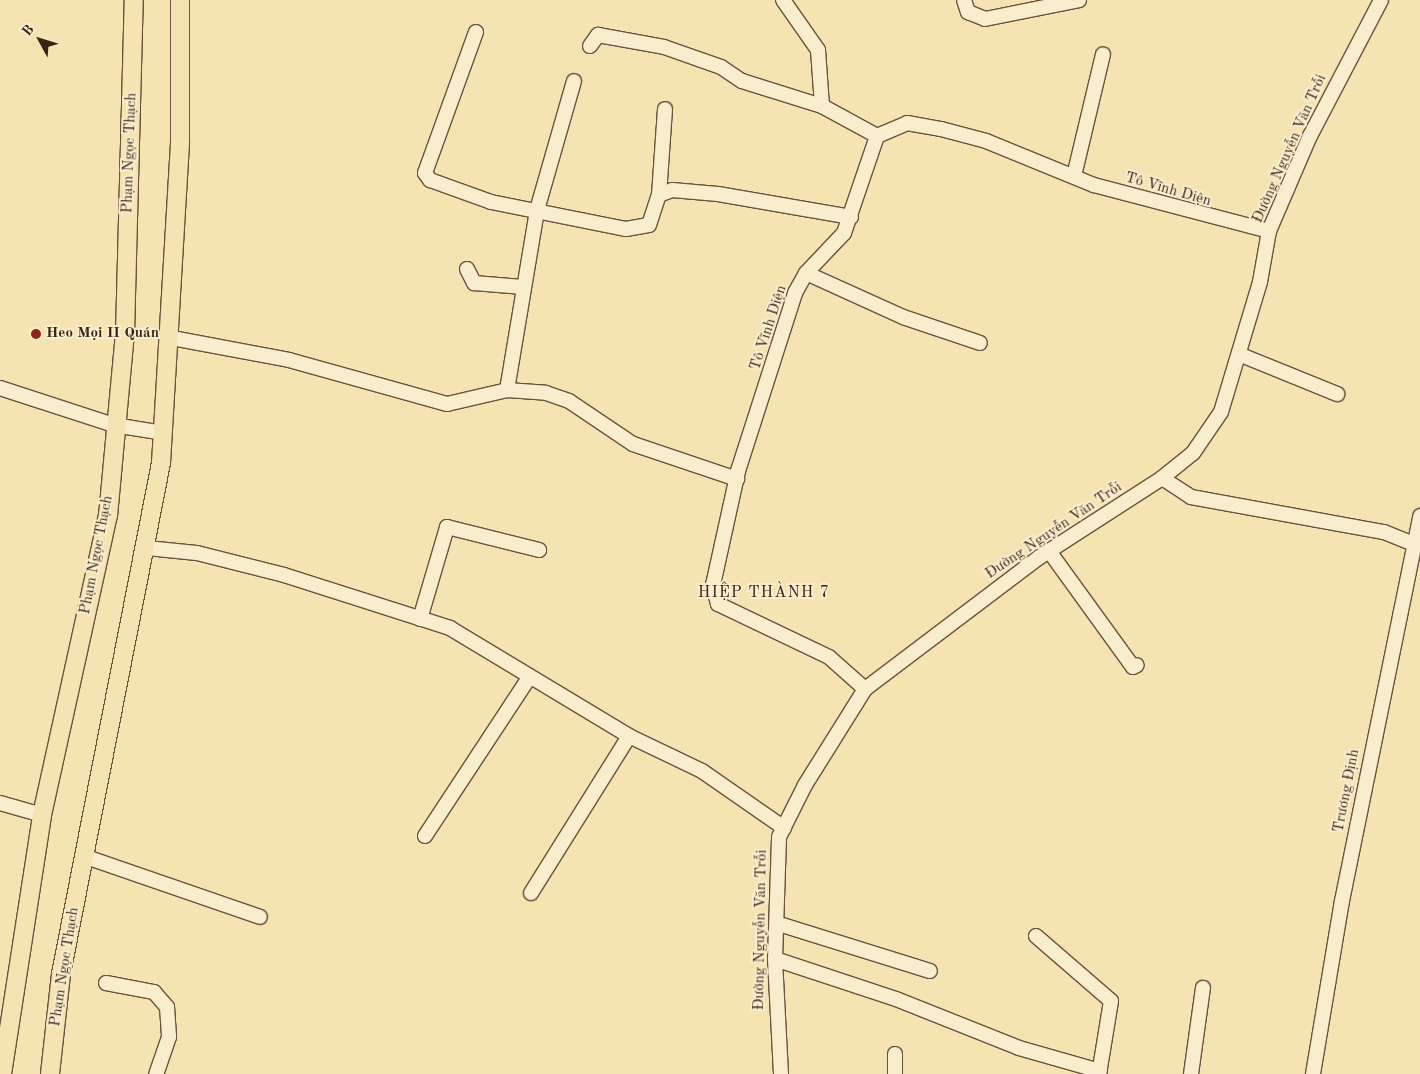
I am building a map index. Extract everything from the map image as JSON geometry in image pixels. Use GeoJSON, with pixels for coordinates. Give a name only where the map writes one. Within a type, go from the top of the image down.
{"type":"FeatureCollection","features":[{"type":"Feature","properties":{"kind":"main road","name":"Phạm Ngọc Thạch"},"geometry":{"type":"LineString","coordinates":[[2,1074],[42,815],[108,516],[114,425],[125,334],[134,0]]}},
{"type":"Feature","properties":{"kind":"main road","name":"Phạm Ngọc Thạch"},"geometry":{"type":"LineString","coordinates":[[50,1074],[61,974],[83,856],[147,548],[164,433],[172,338],[180,0]]}},
{"type":"Feature","properties":{"kind":"street"},"geometry":{"type":"LineString","coordinates":[[783,0],[818,50],[822,106]]}},
{"type":"Feature","properties":{"kind":"street"},"geometry":{"type":"LineString","coordinates":[[964,0],[968,12],[985,18],[1079,0]]}},
{"type":"Feature","properties":{"kind":"street","name":"Đường Nguyễn Văn Trỗi"},"geometry":{"type":"LineString","coordinates":[[781,1074],[776,959],[779,924],[777,869],[784,828],[865,689],[1049,551],[1162,478],[1193,453],[1221,412],[1241,355],[1269,231],[1310,136],[1381,0]]}},
{"type":"Feature","properties":{"kind":"street"},"geometry":{"type":"LineString","coordinates":[[476,32],[425,176],[491,202],[626,229],[649,225],[659,195],[665,110]]}},
{"type":"Feature","properties":{"kind":"street"},"geometry":{"type":"LineString","coordinates":[[590,46],[598,35],[664,47],[721,67],[742,81],[822,106],[877,136]]}},
{"type":"Feature","properties":{"kind":"street"},"geometry":{"type":"LineString","coordinates":[[1074,176],[1103,54]]}},
{"type":"Feature","properties":{"kind":"street"},"geometry":{"type":"LineString","coordinates":[[507,390],[537,210],[574,81]]}},
{"type":"Feature","properties":{"kind":"street","name":"Tô Vĩnh Diện"},"geometry":{"type":"LineString","coordinates":[[865,689],[829,657],[718,604],[713,585],[737,479],[795,293],[806,273],[844,233],[851,218],[877,136],[907,123],[941,130],[986,141],[1074,176],[1192,214],[1269,231]]}},
{"type":"Feature","properties":{"kind":"street"},"geometry":{"type":"LineString","coordinates":[[659,195],[672,190],[718,194],[851,218]]}},
{"type":"Feature","properties":{"kind":"street"},"geometry":{"type":"LineString","coordinates":[[467,269],[474,283],[523,287]]}},
{"type":"Feature","properties":{"kind":"street"},"geometry":{"type":"LineString","coordinates":[[806,273],[903,317],[980,343]]}},
{"type":"Feature","properties":{"kind":"street"},"geometry":{"type":"LineString","coordinates":[[172,338],[288,360],[447,404],[507,390],[546,394],[570,401],[633,444],[737,479]]}},
{"type":"Feature","properties":{"kind":"street"},"geometry":{"type":"LineString","coordinates":[[1241,355],[1337,394]]}},
{"type":"Feature","properties":{"kind":"street"},"geometry":{"type":"LineString","coordinates":[[0,388],[114,425],[164,433]]}},
{"type":"Feature","properties":{"kind":"street"},"geometry":{"type":"LineString","coordinates":[[1162,478],[1192,497],[1384,532],[1414,544]]}},
{"type":"Feature","properties":{"kind":"street","name":"Trương Định"},"geometry":{"type":"LineString","coordinates":[[1313,1074],[1342,901],[1420,516]]}},
{"type":"Feature","properties":{"kind":"street"},"geometry":{"type":"LineString","coordinates":[[420,619],[446,528],[539,550]]}},
{"type":"Feature","properties":{"kind":"street"},"geometry":{"type":"LineString","coordinates":[[147,548],[197,553],[450,628],[629,736],[702,771],[784,828]]}},
{"type":"Feature","properties":{"kind":"street"},"geometry":{"type":"LineString","coordinates":[[1049,551],[1133,667],[1137,665]]}},
{"type":"Feature","properties":{"kind":"street"},"geometry":{"type":"LineString","coordinates":[[425,836],[530,676]]}},
{"type":"Feature","properties":{"kind":"street"},"geometry":{"type":"LineString","coordinates":[[531,893],[629,736]]}},
{"type":"Feature","properties":{"kind":"street"},"geometry":{"type":"LineString","coordinates":[[0,803],[42,815]]}},
{"type":"Feature","properties":{"kind":"street"},"geometry":{"type":"LineString","coordinates":[[83,856],[260,917]]}},
{"type":"Feature","properties":{"kind":"street"},"geometry":{"type":"LineString","coordinates":[[779,924],[930,971]]}},
{"type":"Feature","properties":{"kind":"street"},"geometry":{"type":"LineString","coordinates":[[776,959],[896,999],[1019,1048],[1099,1073],[1111,1001],[1036,936]]}},
{"type":"Feature","properties":{"kind":"street"},"geometry":{"type":"LineString","coordinates":[[106,983],[154,992],[167,1007],[168,1037],[156,1074]]}},
{"type":"Feature","properties":{"kind":"street"},"geometry":{"type":"LineString","coordinates":[[1191,1074],[1203,988]]}},
{"type":"Feature","properties":{"kind":"street"},"geometry":{"type":"LineString","coordinates":[[894,1074],[895,1054]]}},
{"type":"Feature","properties":{"kind":"place","name":"Heo Mọi II Quán"},"geometry":{"type":"Point","coordinates":[36,334]}},
{"type":"Feature","properties":{"kind":"district","name":"HIỆP THÀNH 7"},"geometry":{"type":"Point","coordinates":[764,593]}}]}
